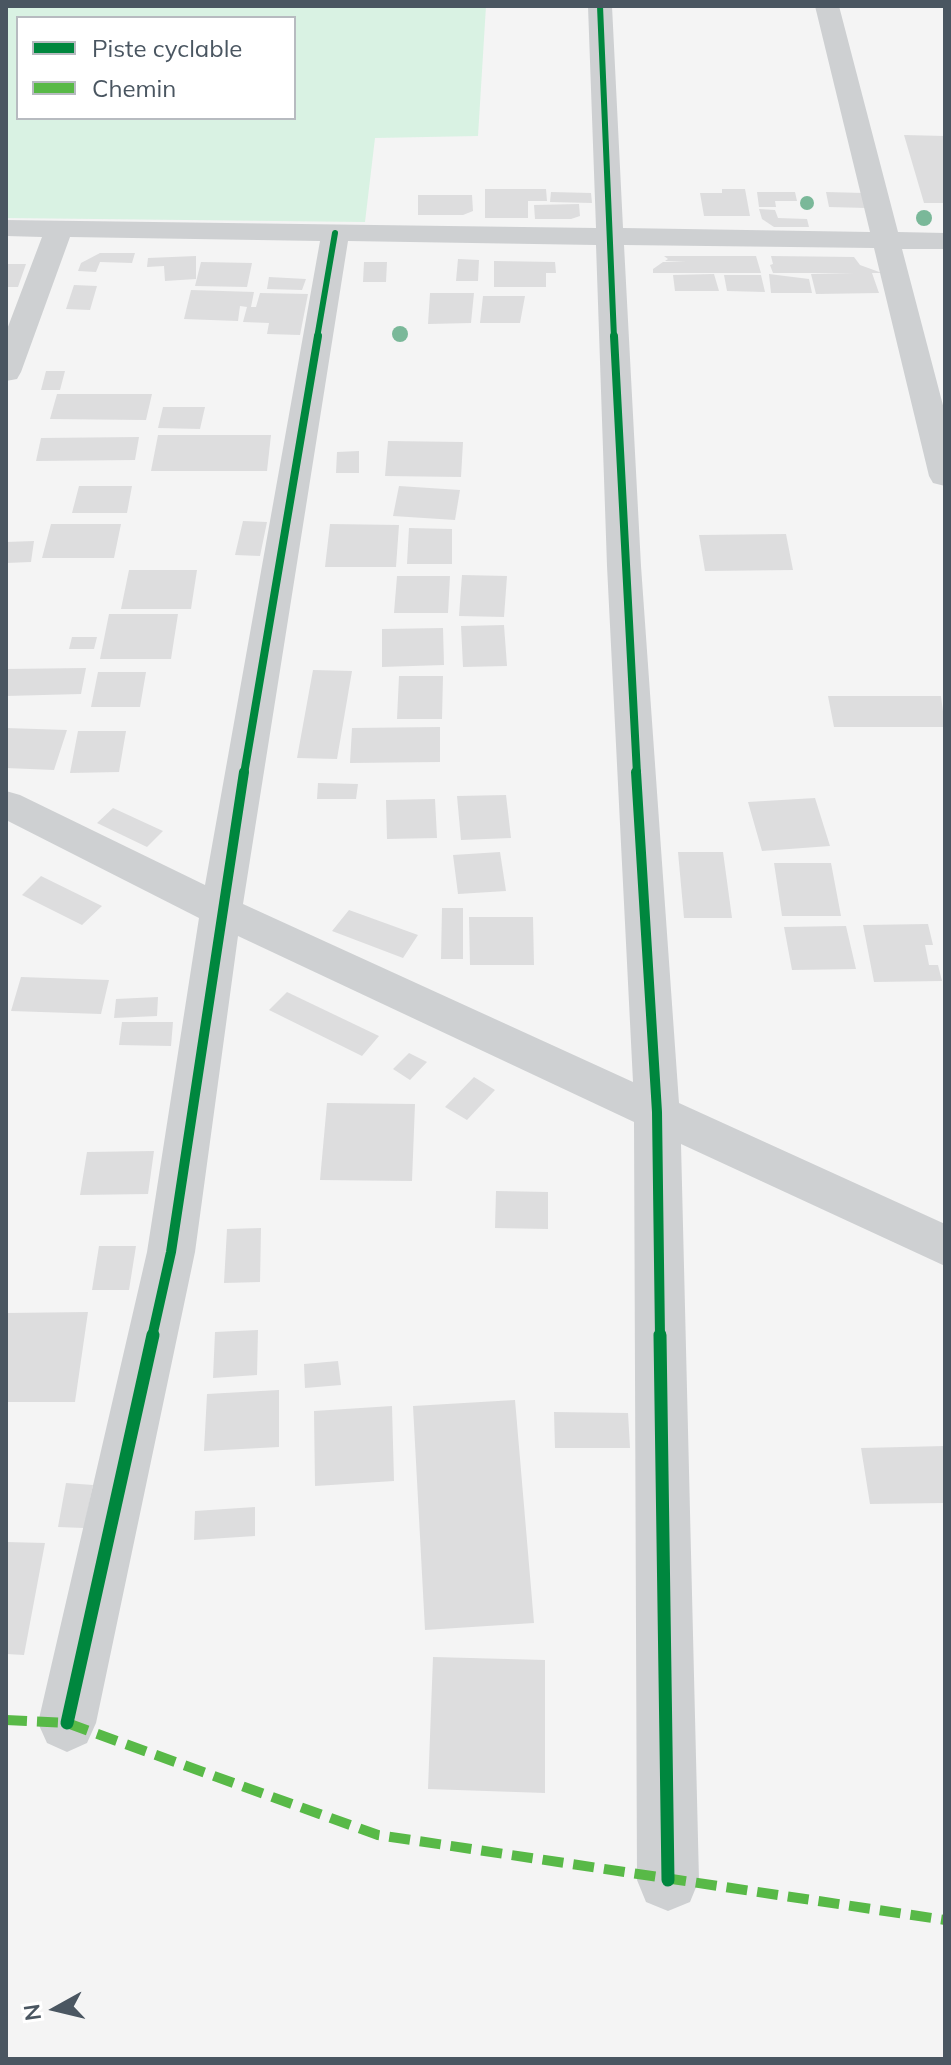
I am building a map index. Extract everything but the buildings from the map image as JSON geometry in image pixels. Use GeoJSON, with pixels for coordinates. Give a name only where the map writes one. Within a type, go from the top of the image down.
{"type":"FeatureCollection","features":[{"type":"Feature","properties":{"kind":"street"},"geometry":{"type":"LineString","coordinates":[[600,6],[624,566],[657,1112],[668,1880]]}},
{"type":"Feature","properties":{"kind":"street"},"geometry":{"type":"LineString","coordinates":[[827,6],[945,476]]}},
{"type":"Feature","properties":{"kind":"street"},"geometry":{"type":"LineString","coordinates":[[6,228],[945,241]]}},
{"type":"Feature","properties":{"kind":"street"},"geometry":{"type":"LineString","coordinates":[[6,372],[59,229]]}},
{"type":"Feature","properties":{"kind":"street"},"geometry":{"type":"LineString","coordinates":[[67,1723],[171,1252],[221,911],[335,233]]}},
{"type":"Feature","properties":{"kind":"street"},"geometry":{"type":"LineString","coordinates":[[6,804],[221,911],[945,1246]]}},
{"type":"Feature","properties":{"kind":"green space"},"geometry":{"type":"Polygon","coordinates":[[[6,6],[486,6],[478,136],[375,138],[365,222],[6,218],[6,6]]]}},
{"type":"Feature","properties":{"kind":"marked path"},"geometry":{"type":"LineString","coordinates":[[6,1720],[67,1723],[378,1835],[945,1920]]}},
{"type":"Feature","properties":{"kind":"cycle path"},"geometry":{"type":"LineString","coordinates":[[600,6],[624,566],[657,1112],[668,1880]]}},
{"type":"Feature","properties":{"kind":"cycle path"},"geometry":{"type":"LineString","coordinates":[[67,1723],[171,1252],[221,911],[335,233]]}}]}
